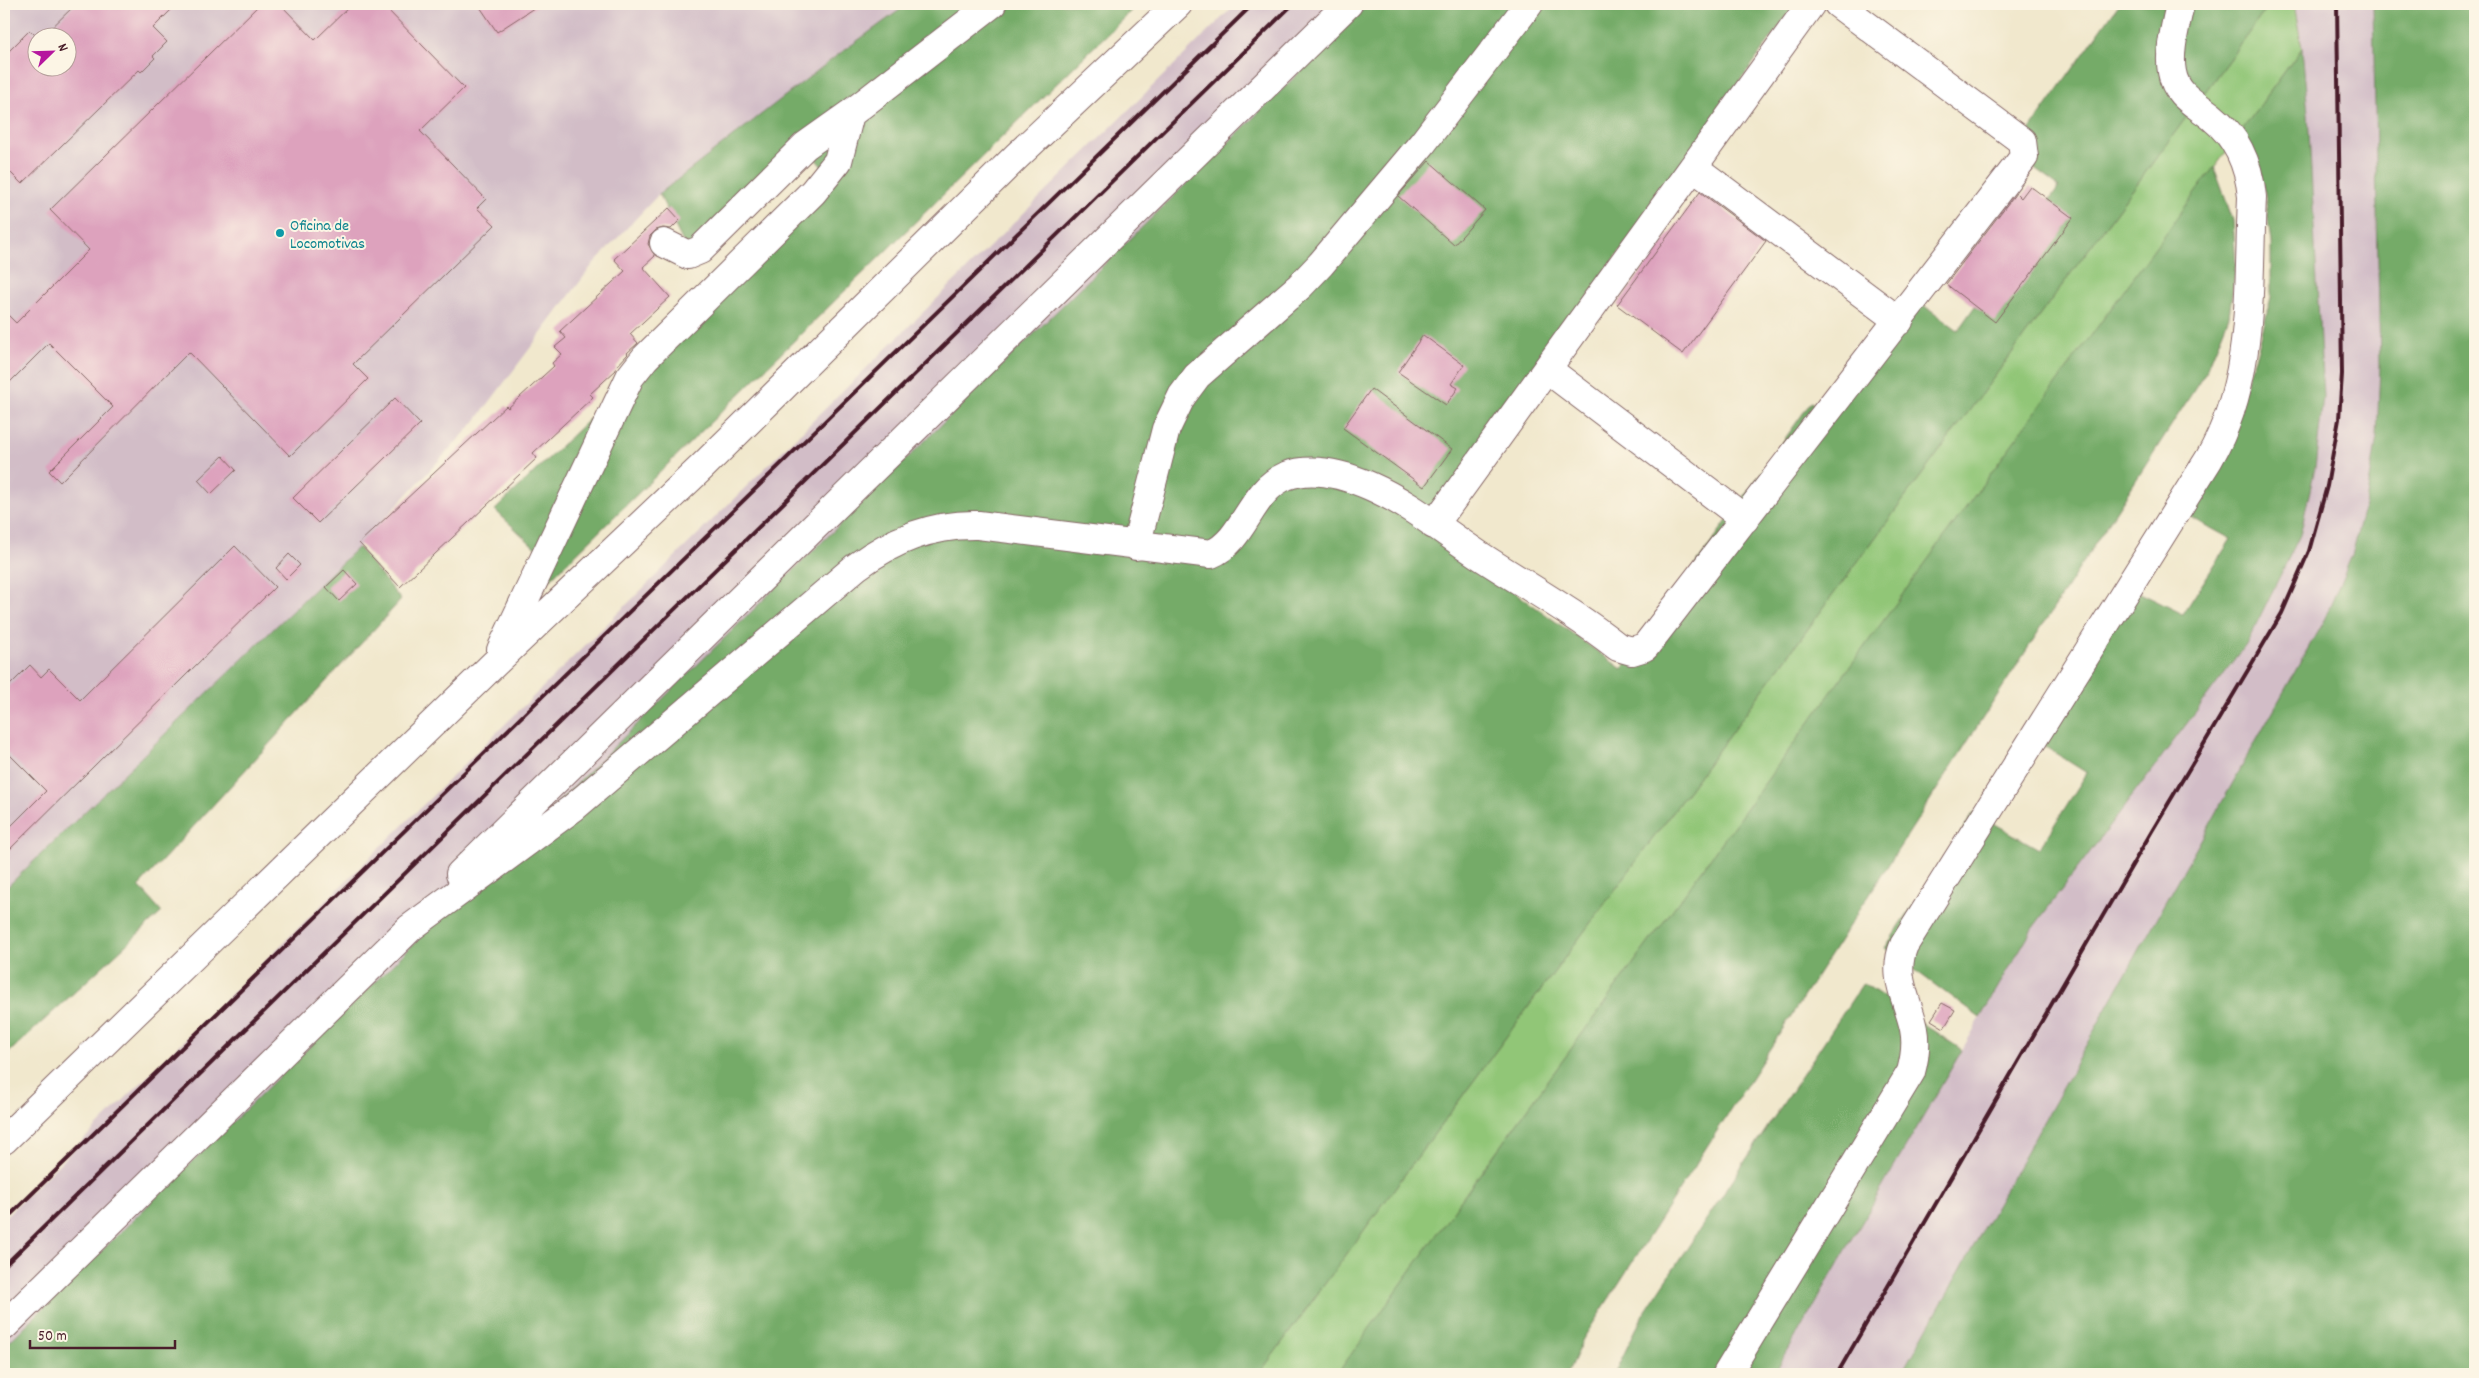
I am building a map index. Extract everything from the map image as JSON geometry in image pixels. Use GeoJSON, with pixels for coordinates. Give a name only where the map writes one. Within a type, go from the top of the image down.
{"type":"FeatureCollection","features":[{"type":"Feature","properties":{"kind":"street"},"geometry":{"type":"LineString","coordinates":[[664,243],[688,255],[700,250],[805,146],[850,114],[992,4]]}},
{"type":"Feature","properties":{"kind":"street"},"geometry":{"type":"LineString","coordinates":[[4,1140],[494,664],[702,467],[1017,156],[1178,4]]}},
{"type":"Feature","properties":{"kind":"street"},"geometry":{"type":"LineString","coordinates":[[446,899],[454,883],[466,868],[1348,4]]}},
{"type":"Feature","properties":{"kind":"street"},"geometry":{"type":"LineString","coordinates":[[1136,546],[1166,429],[1182,396],[1197,376],[1294,291],[1321,264],[1422,144],[1529,4]]}},
{"type":"Feature","properties":{"kind":"street"},"geometry":{"type":"LineString","coordinates":[[1434,526],[1811,4]]}},
{"type":"Feature","properties":{"kind":"street"},"geometry":{"type":"LineString","coordinates":[[4,1326],[410,928],[446,899],[559,819],[856,567],[893,543],[929,530],[967,525],[989,526],[1204,555],[1218,551],[1228,542],[1265,490],[1285,477],[1307,472],[1342,477],[1370,486],[1390,497],[1618,647],[1632,651],[1645,647],[2022,162],[2024,146],[2022,141],[1838,4]]}},
{"type":"Feature","properties":{"kind":"street"},"geometry":{"type":"LineString","coordinates":[[1727,1374],[1910,1072],[1915,1052],[1914,1031],[1900,988],[1898,971],[1904,946],[2209,458],[2228,423],[2243,363],[2252,197],[2251,183],[2243,157],[2229,134],[2210,115],[2183,96],[2174,82],[2171,58],[2180,4]]}},
{"type":"Feature","properties":{"kind":"street"},"geometry":{"type":"LineString","coordinates":[[494,664],[630,377],[645,358],[813,192],[838,161],[850,114]]}},
{"type":"Feature","properties":{"kind":"street"},"geometry":{"type":"LineString","coordinates":[[1693,166],[1899,321]]}},
{"type":"Feature","properties":{"kind":"street"},"geometry":{"type":"LineString","coordinates":[[1547,369],[1745,519]]}},
{"type":"Feature","properties":{"kind":"shaded area"},"geometry":{"type":"Polygon","coordinates":[[[4,4],[908,4],[835,57],[659,194],[594,263],[474,423],[358,547],[4,890],[4,4]]]}},
{"type":"Feature","properties":{"kind":"shaded area"},"geometry":{"type":"Polygon","coordinates":[[[1236,4],[1369,4],[4,1347],[4,1218],[1236,4]]]}},
{"type":"Feature","properties":{"kind":"shaded area"},"geometry":{"type":"Polygon","coordinates":[[[2294,4],[2373,4],[2380,365],[2377,437],[2367,497],[2352,555],[2325,618],[1902,1374],[1774,1374],[2032,929],[2246,645],[2299,535],[2315,468],[2323,397],[2308,113],[2301,40],[2294,4]]]}},
{"type":"Feature","properties":{"kind":"green space"},"geometry":{"type":"Polygon","coordinates":[[[908,4],[1138,4],[518,611],[507,601],[546,558],[495,510],[835,181],[808,151],[689,254],[659,194],[835,57],[908,4]]]}},
{"type":"Feature","properties":{"kind":"green space"},"geometry":{"type":"Polygon","coordinates":[[[1369,4],[1795,4],[1425,528],[1622,669],[1811,402],[1829,415],[1913,297],[1958,330],[2059,187],[2013,153],[2119,4],[2270,4],[1259,1374],[4,1374],[4,1347],[1369,4]]]}},
{"type":"Feature","properties":{"kind":"green space"},"geometry":{"type":"Polygon","coordinates":[[[2270,4],[2294,4],[2302,48],[1469,1189],[1352,1355],[1337,1374],[1259,1374],[1427,1144],[2270,4]]]}},
{"type":"Feature","properties":{"kind":"green space"},"geometry":{"type":"Polygon","coordinates":[[[2373,4],[2475,4],[2475,1357],[2464,1374],[1902,1374],[2325,618],[2352,555],[2367,497],[2377,437],[2380,365],[2373,4]]]}},
{"type":"Feature","properties":{"kind":"green space"},"geometry":{"type":"Polygon","coordinates":[[[2302,48],[2308,113],[2323,397],[2315,468],[2300,535],[2246,645],[2032,929],[1980,1018],[1885,948],[1974,812],[2039,849],[2087,773],[2028,736],[2126,586],[2183,614],[2231,539],[2174,508],[2243,391],[2258,349],[2271,297],[2271,243],[2264,186],[2242,130],[2302,48]]]}},
{"type":"Feature","properties":{"kind":"green space"},"geometry":{"type":"Polygon","coordinates":[[[2214,167],[2233,220],[2236,265],[2229,316],[2207,370],[1583,1339],[1567,1374],[1337,1374],[1469,1189],[2214,167]]]}},
{"type":"Feature","properties":{"kind":"green space"},"geometry":{"type":"Polygon","coordinates":[[[358,547],[401,600],[139,886],[162,912],[4,1057],[4,890],[358,547]]]}},
{"type":"Feature","properties":{"kind":"green space"},"geometry":{"type":"Polygon","coordinates":[[[1863,983],[1962,1050],[1774,1374],[1614,1374],[1643,1315],[1863,983]]]}},
{"type":"Feature","properties":{"kind":"building"},"geometry":{"type":"Polygon","coordinates":[[[76,4],[177,4],[153,28],[167,42],[153,56],[155,58],[141,72],[139,70],[22,184],[4,166],[4,56],[28,32],[28,78],[78,78],[78,28],[51,28],[76,4]]]}},
{"type":"Feature","properties":{"kind":"building","name":"Oficina de Locomotivas"},"geometry":{"type":"Polygon","coordinates":[[[260,4],[280,4],[315,40],[352,4],[382,4],[464,88],[420,131],[486,199],[477,208],[495,225],[353,364],[368,379],[290,456],[189,352],[60,482],[49,471],[113,407],[49,343],[4,388],[4,311],[16,323],[89,250],[50,210],[260,4]]]}},
{"type":"Feature","properties":{"kind":"building"},"geometry":{"type":"Polygon","coordinates":[[[478,4],[540,4],[497,32],[478,4]]]}},
{"type":"Feature","properties":{"kind":"building"},"geometry":{"type":"Polygon","coordinates":[[[1429,161],[1485,210],[1454,245],[1398,196],[1429,161]]]}},
{"type":"Feature","properties":{"kind":"building"},"geometry":{"type":"Polygon","coordinates":[[[2030,186],[2073,218],[1995,322],[1946,284],[2016,193],[2021,198],[2030,186]]]}},
{"type":"Feature","properties":{"kind":"building"},"geometry":{"type":"Polygon","coordinates":[[[1700,192],[1766,241],[1683,354],[1617,305],[1700,192]]]}},
{"type":"Feature","properties":{"kind":"building"},"geometry":{"type":"Polygon","coordinates":[[[669,208],[680,220],[671,229],[663,228],[656,230],[650,236],[648,244],[655,256],[643,267],[670,297],[630,334],[638,343],[627,353],[616,367],[616,370],[590,394],[593,397],[533,453],[537,458],[400,587],[359,543],[506,406],[508,408],[554,366],[552,363],[562,354],[555,347],[566,338],[560,331],[625,271],[614,259],[669,208]]]}},
{"type":"Feature","properties":{"kind":"building"},"geometry":{"type":"Polygon","coordinates":[[[1423,335],[1464,365],[1451,384],[1458,388],[1446,405],[1398,372],[1423,335]]]}},
{"type":"Feature","properties":{"kind":"building"},"geometry":{"type":"Polygon","coordinates":[[[1371,389],[1452,449],[1424,487],[1343,428],[1371,389]]]}},
{"type":"Feature","properties":{"kind":"building"},"geometry":{"type":"Polygon","coordinates":[[[395,398],[420,424],[318,523],[293,498],[395,398]]]}},
{"type":"Feature","properties":{"kind":"building"},"geometry":{"type":"Polygon","coordinates":[[[223,456],[236,470],[211,494],[198,480],[223,456]]]}},
{"type":"Feature","properties":{"kind":"building"},"geometry":{"type":"Polygon","coordinates":[[[235,546],[275,587],[4,855],[4,833],[46,791],[4,749],[4,691],[30,665],[41,677],[49,669],[80,700],[235,546]]]}},
{"type":"Feature","properties":{"kind":"building"},"geometry":{"type":"Polygon","coordinates":[[[289,554],[300,565],[286,579],[276,568],[289,554]]]}},
{"type":"Feature","properties":{"kind":"building"},"geometry":{"type":"Polygon","coordinates":[[[344,570],[357,584],[339,601],[326,587],[344,570]]]}},
{"type":"Feature","properties":{"kind":"building"},"geometry":{"type":"Polygon","coordinates":[[[1942,1003],[1955,1010],[1944,1028],[1931,1020],[1942,1003]]]}},
{"type":"Feature","properties":{"kind":"railway"},"geometry":{"type":"LineString","coordinates":[[4,1221],[1253,4]]}},
{"type":"Feature","properties":{"kind":"railway"},"geometry":{"type":"LineString","coordinates":[[4,1266],[1293,4]]}},
{"type":"Feature","properties":{"kind":"railway"},"geometry":{"type":"LineString","coordinates":[[1837,1374],[2152,831],[2282,613],[2309,551],[2327,486],[2339,419],[2342,374],[2337,4]]}},
{"type":"Feature","properties":{"kind":"place","name":"Oficina de Locomotivas"},"geometry":{"type":"Point","coordinates":[280,233]}}]}
